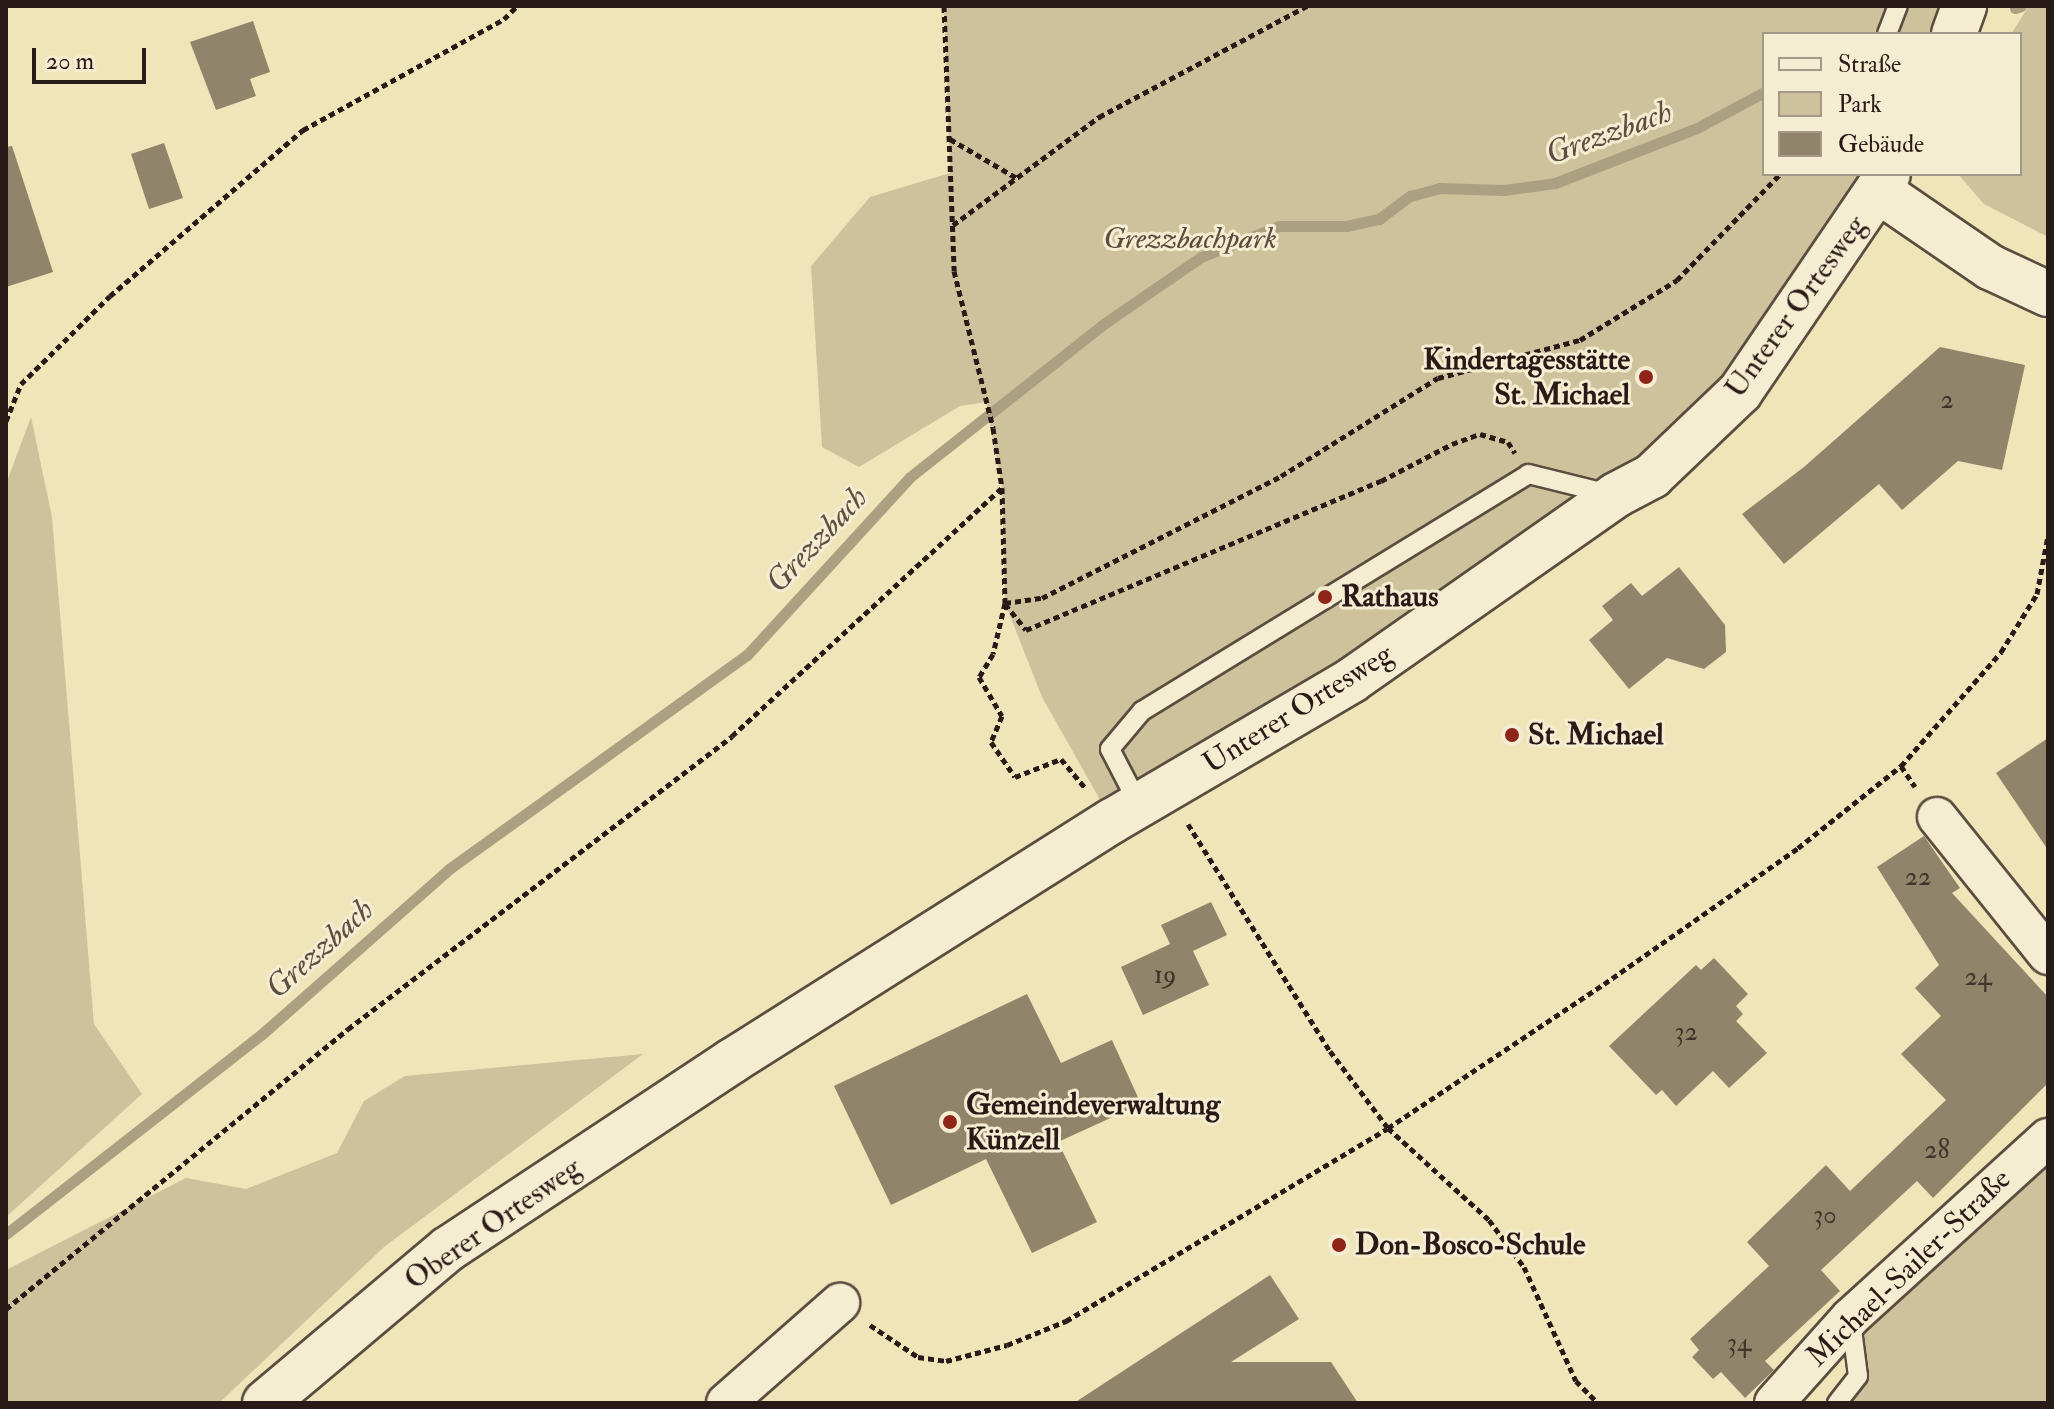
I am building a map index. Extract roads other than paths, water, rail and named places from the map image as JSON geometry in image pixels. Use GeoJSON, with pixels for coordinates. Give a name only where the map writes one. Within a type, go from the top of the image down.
{"type":"FeatureCollection","features":[{"type":"Feature","properties":{"kind":"main road"},"geometry":{"type":"LineString","coordinates":[[1955,32],[1964,6]]}},
{"type":"Feature","properties":{"kind":"main road"},"geometry":{"type":"LineString","coordinates":[[1884,182],[1990,267],[2048,294]]}},
{"type":"Feature","properties":{"kind":"main road","name":"Unterer Ortesweg"},"geometry":{"type":"LineString","coordinates":[[732,1061],[1139,805],[1352,680],[1616,495],[1652,476],[1740,392],[1884,182]]}},
{"type":"Feature","properties":{"kind":"main road","name":"Oberer Ortesweg"},"geometry":{"type":"LineString","coordinates":[[265,1403],[448,1249],[732,1061]]}},
{"type":"Feature","properties":{"kind":"street"},"geometry":{"type":"LineString","coordinates":[[1937,817],[2048,955]]}},
{"type":"Feature","properties":{"kind":"street","name":"Michael-Sailer-Straße"},"geometry":{"type":"LineString","coordinates":[[1774,1403],[1851,1317],[2048,1138]]}},
{"type":"Feature","properties":{"kind":"street"},"geometry":{"type":"LineString","coordinates":[[726,1403],[840,1303]]}},
{"type":"Feature","properties":{"kind":"lane"},"geometry":{"type":"LineString","coordinates":[[1888,32],[1898,6]]}},
{"type":"Feature","properties":{"kind":"lane"},"geometry":{"type":"LineString","coordinates":[[1139,805],[1110,749],[1142,711],[1528,474],[1616,495]]}},
{"type":"Feature","properties":{"kind":"lane"},"geometry":{"type":"LineString","coordinates":[[1837,1403],[1858,1376],[1851,1317]]}},
{"type":"Feature","properties":{"kind":"waterway","name":"Grezzbach"},"geometry":{"type":"LineString","coordinates":[[2015,8],[2021,6]]}},
{"type":"Feature","properties":{"kind":"waterway","name":"Grezzbach"},"geometry":{"type":"LineString","coordinates":[[6,1234],[262,1034],[449,869],[747,655],[910,477],[1105,323],[1201,257],[1279,226],[1346,226],[1379,219],[1410,196],[1439,188],[1504,190],[1555,183],[1697,128],[1762,93]]}},
{"type":"Feature","properties":{"kind":"place","name":"Kindertagesstätte St. Michael"},"geometry":{"type":"Point","coordinates":[1646,377]}},
{"type":"Feature","properties":{"kind":"place","name":"Rathaus"},"geometry":{"type":"Point","coordinates":[1325,597]}},
{"type":"Feature","properties":{"kind":"place","name":"St. Michael"},"geometry":{"type":"Point","coordinates":[1512,735]}},
{"type":"Feature","properties":{"kind":"place","name":"Gemeindeverwaltung Künzell"},"geometry":{"type":"Point","coordinates":[950,1122]}},
{"type":"Feature","properties":{"kind":"place","name":"Don-Bosco-Schule"},"geometry":{"type":"Point","coordinates":[1339,1245]}},
{"type":"Feature","properties":{"kind":"park label","name":"Grezzbachpark"},"geometry":{"type":"Point","coordinates":[1190,239]}}]}
